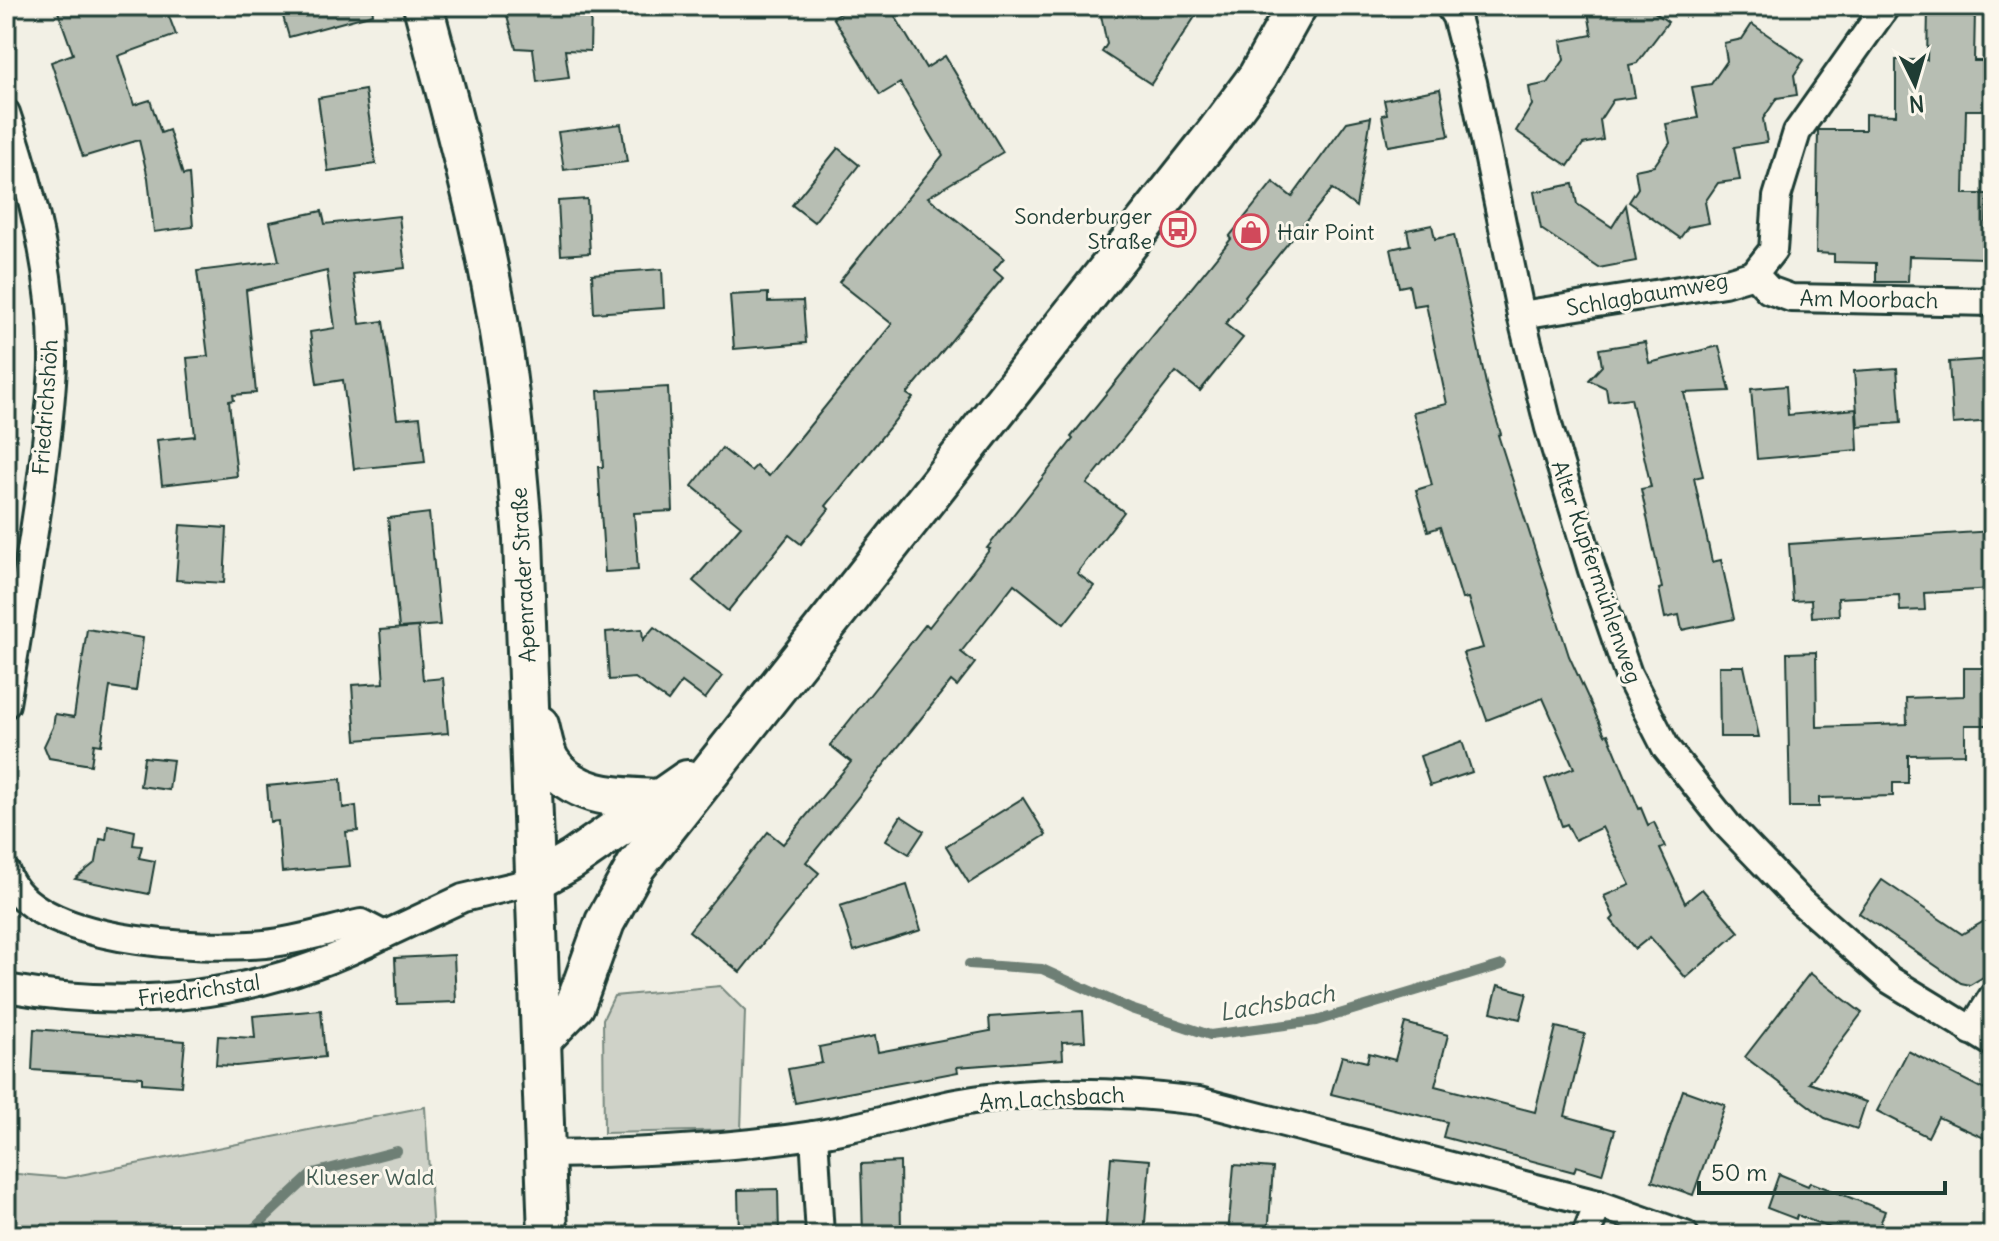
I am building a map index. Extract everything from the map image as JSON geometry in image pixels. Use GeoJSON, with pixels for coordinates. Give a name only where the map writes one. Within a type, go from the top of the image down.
{"type":"FeatureCollection","features":[{"type":"Feature","properties":{"kind":"street","name":"Apenrader Straße"},"geometry":{"type":"LineString","coordinates":[[423,6],[466,171],[499,326],[522,526],[548,1235]]}},
{"type":"Feature","properties":{"kind":"street"},"geometry":{"type":"LineString","coordinates":[[541,1040],[575,1005],[605,922],[636,866],[1215,134],[1258,76],[1297,6]]}},
{"type":"Feature","properties":{"kind":"street","name":"Alter Kupfermühlenweg"},"geometry":{"type":"LineString","coordinates":[[1449,6],[1456,17],[1473,82],[1521,315],[1549,428],[1592,570],[1628,674],[1666,748],[1729,827],[1801,902],[1890,980],[1982,1037]]}},
{"type":"Feature","properties":{"kind":"street","name":"Schlagbaumweg"},"geometry":{"type":"LineString","coordinates":[[1521,315],[1724,283],[1754,274],[1773,250],[1777,197],[1797,132],[1886,6]]}},
{"type":"Feature","properties":{"kind":"street","name":"Friedrichshöh"},"geometry":{"type":"LineString","coordinates":[[6,113],[27,175],[46,275],[53,361],[33,539],[6,704]]}},
{"type":"Feature","properties":{"kind":"street","name":"Am Moorbach"},"geometry":{"type":"LineString","coordinates":[[1754,274],[1769,290],[1791,298],[1993,302]]}},
{"type":"Feature","properties":{"kind":"street"},"geometry":{"type":"LineString","coordinates":[[529,687],[549,759],[568,782],[603,796],[663,799]]}},
{"type":"Feature","properties":{"kind":"street"},"geometry":{"type":"LineString","coordinates":[[535,881],[663,799],[730,746]]}},
{"type":"Feature","properties":{"kind":"street"},"geometry":{"type":"LineString","coordinates":[[6,872],[10,884],[35,907],[68,925],[123,938],[189,945],[266,944],[361,923],[384,935],[463,898],[535,881],[606,875],[636,866]]}},
{"type":"Feature","properties":{"kind":"street","name":"Friedrichstal"},"geometry":{"type":"LineString","coordinates":[[6,988],[58,998],[148,1000],[252,986],[345,955],[384,935]]}},
{"type":"Feature","properties":{"kind":"street"},"geometry":{"type":"LineString","coordinates":[[1982,1037],[1993,996]]}},
{"type":"Feature","properties":{"kind":"street","name":"Am Lachsbach"},"geometry":{"type":"LineString","coordinates":[[545,1154],[682,1151],[814,1135],[959,1103],[1058,1093],[1142,1093],[1199,1101],[1598,1204],[1685,1235]]}},
{"type":"Feature","properties":{"kind":"street"},"geometry":{"type":"LineString","coordinates":[[814,1135],[820,1235]]}},
{"type":"Feature","properties":{"kind":"street"},"geometry":{"type":"LineString","coordinates":[[1586,1235],[1598,1204]]}},
{"type":"Feature","properties":{"kind":"green space"},"geometry":{"type":"Polygon","coordinates":[[[720,986],[745,1011],[741,1130],[604,1133],[603,1019],[614,996],[720,986]]]}},
{"type":"Feature","properties":{"kind":"green space","name":"Klueser Wald"},"geometry":{"type":"Polygon","coordinates":[[[425,1107],[433,1235],[6,1235],[6,1173],[65,1178],[425,1107]]]}},
{"type":"Feature","properties":{"kind":"building"},"geometry":{"type":"Polygon","coordinates":[[[56,6],[165,6],[176,35],[118,56],[134,105],[150,100],[161,133],[169,130],[183,175],[189,174],[193,227],[154,232],[148,178],[139,140],[83,157],[51,62],[73,54],[56,6]]]}},
{"type":"Feature","properties":{"kind":"building"},"geometry":{"type":"Polygon","coordinates":[[[280,6],[372,6],[373,14],[289,37],[280,6]]]}},
{"type":"Feature","properties":{"kind":"building"},"geometry":{"type":"Polygon","coordinates":[[[504,6],[591,8],[590,51],[565,50],[569,78],[537,82],[533,49],[516,48],[504,6]]]}},
{"type":"Feature","properties":{"kind":"building"},"geometry":{"type":"Polygon","coordinates":[[[852,6],[889,6],[926,68],[945,56],[1003,152],[928,197],[1004,258],[994,270],[1003,278],[907,394],[913,398],[826,506],[829,509],[801,544],[789,535],[728,611],[693,581],[741,526],[692,486],[722,448],[751,471],[756,466],[769,476],[892,324],[839,282],[943,155],[900,83],[880,95],[833,17],[852,6]]]}},
{"type":"Feature","properties":{"kind":"building"},"geometry":{"type":"Polygon","coordinates":[[[1099,6],[1202,6],[1151,84],[1102,52],[1107,44],[1099,6]]]}},
{"type":"Feature","properties":{"kind":"building"},"geometry":{"type":"Polygon","coordinates":[[[1587,6],[1646,6],[1668,22],[1637,63],[1629,65],[1635,97],[1613,100],[1600,120],[1603,140],[1583,144],[1568,166],[1516,131],[1532,105],[1529,87],[1548,83],[1564,60],[1561,41],[1592,35],[1587,6]]]}},
{"type":"Feature","properties":{"kind":"building"},"geometry":{"type":"Polygon","coordinates":[[[1928,9],[1975,10],[1974,61],[1993,61],[1993,110],[1966,110],[1964,194],[1987,194],[1985,258],[1909,256],[1908,282],[1876,282],[1876,263],[1834,262],[1834,254],[1816,253],[1818,130],[1865,130],[1865,114],[1896,115],[1896,60],[1927,60],[1928,9]]]}},
{"type":"Feature","properties":{"kind":"building"},"geometry":{"type":"Polygon","coordinates":[[[1752,24],[1804,60],[1794,75],[1797,95],[1777,98],[1763,119],[1767,142],[1734,147],[1740,180],[1718,183],[1705,202],[1709,223],[1688,227],[1680,238],[1629,202],[1638,188],[1635,170],[1654,166],[1670,143],[1666,124],[1698,118],[1692,87],[1711,84],[1727,61],[1724,43],[1742,39],[1752,24]]]}},
{"type":"Feature","properties":{"kind":"building"},"geometry":{"type":"Polygon","coordinates":[[[1440,89],[1449,136],[1388,146],[1382,115],[1387,114],[1384,100],[1440,89]]]}},
{"type":"Feature","properties":{"kind":"building"},"geometry":{"type":"Polygon","coordinates":[[[365,90],[376,164],[328,171],[318,98],[365,90]]]}},
{"type":"Feature","properties":{"kind":"building"},"geometry":{"type":"Polygon","coordinates":[[[1371,117],[1356,207],[1332,189],[1225,324],[1243,338],[1200,391],[1176,372],[1087,484],[1124,512],[1077,573],[1094,586],[1064,624],[1014,584],[961,652],[975,663],[957,686],[951,681],[806,862],[819,873],[740,972],[689,931],[768,832],[783,844],[851,762],[830,745],[926,624],[929,627],[1073,439],[1071,437],[1231,239],[1229,237],[1273,182],[1292,197],[1347,122],[1371,117]]]}},
{"type":"Feature","properties":{"kind":"building"},"geometry":{"type":"Polygon","coordinates":[[[621,124],[627,162],[564,170],[558,132],[621,124]]]}},
{"type":"Feature","properties":{"kind":"building"},"geometry":{"type":"Polygon","coordinates":[[[838,148],[859,165],[814,222],[792,205],[838,148]]]}},
{"type":"Feature","properties":{"kind":"building"},"geometry":{"type":"Polygon","coordinates":[[[1573,184],[1577,204],[1612,227],[1626,205],[1636,261],[1599,268],[1541,229],[1534,192],[1573,184]]]}},
{"type":"Feature","properties":{"kind":"building"},"geometry":{"type":"Polygon","coordinates":[[[587,199],[590,253],[561,255],[558,201],[587,199]]]}},
{"type":"Feature","properties":{"kind":"building"},"geometry":{"type":"Polygon","coordinates":[[[322,211],[325,224],[399,216],[405,268],[353,274],[360,324],[383,321],[397,419],[420,417],[425,462],[354,469],[343,380],[317,384],[310,332],[335,328],[327,271],[246,290],[256,393],[233,395],[234,400],[229,401],[237,476],[162,485],[157,440],[195,436],[187,358],[208,356],[197,271],[279,261],[270,222],[322,211]]]}},
{"type":"Feature","properties":{"kind":"building"},"geometry":{"type":"Polygon","coordinates":[[[1432,225],[1435,239],[1454,235],[1488,393],[1501,434],[1498,435],[1569,656],[1605,735],[1608,734],[1639,809],[1648,825],[1654,822],[1665,847],[1660,849],[1685,903],[1702,889],[1739,932],[1686,978],[1650,937],[1635,949],[1611,920],[1614,917],[1604,896],[1630,885],[1602,827],[1575,840],[1567,824],[1562,826],[1545,779],[1574,768],[1543,698],[1487,720],[1463,653],[1483,648],[1468,598],[1462,599],[1440,527],[1428,531],[1416,490],[1432,485],[1413,412],[1447,404],[1426,304],[1413,306],[1409,285],[1399,287],[1391,249],[1410,245],[1407,230],[1432,225]]]}},
{"type":"Feature","properties":{"kind":"building"},"geometry":{"type":"Polygon","coordinates":[[[662,269],[664,308],[594,313],[592,274],[662,269]]]}},
{"type":"Feature","properties":{"kind":"building"},"geometry":{"type":"Polygon","coordinates":[[[768,293],[768,302],[803,301],[806,343],[734,349],[730,295],[768,293]]]}},
{"type":"Feature","properties":{"kind":"building"},"geometry":{"type":"Polygon","coordinates":[[[1645,342],[1649,363],[1719,346],[1730,391],[1684,393],[1703,476],[1694,478],[1712,562],[1721,560],[1734,619],[1682,630],[1679,615],[1665,618],[1659,589],[1662,588],[1641,489],[1651,487],[1631,398],[1608,401],[1606,388],[1589,380],[1602,366],[1599,349],[1645,342]]]}},
{"type":"Feature","properties":{"kind":"building"},"geometry":{"type":"Polygon","coordinates":[[[1993,359],[1993,421],[1953,424],[1949,362],[1993,359]]]}},
{"type":"Feature","properties":{"kind":"building"},"geometry":{"type":"Polygon","coordinates":[[[1897,368],[1901,423],[1858,426],[1854,371],[1897,368]]]}},
{"type":"Feature","properties":{"kind":"building"},"geometry":{"type":"Polygon","coordinates":[[[1786,386],[1788,415],[1856,409],[1858,450],[1757,459],[1751,389],[1786,386]]]}},
{"type":"Feature","properties":{"kind":"building"},"geometry":{"type":"Polygon","coordinates":[[[668,387],[673,511],[634,513],[638,570],[605,572],[598,467],[603,467],[598,391],[668,387]]]}},
{"type":"Feature","properties":{"kind":"building"},"geometry":{"type":"Polygon","coordinates":[[[429,513],[440,625],[399,628],[388,518],[429,513]]]}},
{"type":"Feature","properties":{"kind":"building"},"geometry":{"type":"Polygon","coordinates":[[[180,525],[227,528],[224,583],[176,580],[180,525]]]}},
{"type":"Feature","properties":{"kind":"building"},"geometry":{"type":"Polygon","coordinates":[[[1993,531],[1993,589],[1924,593],[1925,610],[1900,611],[1899,595],[1838,598],[1839,615],[1812,617],[1811,600],[1793,601],[1789,544],[1993,531]]]}},
{"type":"Feature","properties":{"kind":"building"},"geometry":{"type":"Polygon","coordinates":[[[418,627],[423,680],[443,678],[448,733],[356,740],[352,685],[384,683],[380,630],[418,627]]]}},
{"type":"Feature","properties":{"kind":"building"},"geometry":{"type":"Polygon","coordinates":[[[654,627],[722,676],[705,699],[682,682],[668,701],[635,678],[609,680],[606,632],[642,629],[643,640],[654,627]]]}},
{"type":"Feature","properties":{"kind":"building"},"geometry":{"type":"Polygon","coordinates":[[[87,629],[143,638],[136,691],[110,687],[101,745],[94,744],[91,765],[49,758],[44,746],[55,714],[74,717],[87,629]]]}},
{"type":"Feature","properties":{"kind":"building"},"geometry":{"type":"Polygon","coordinates":[[[1816,652],[1817,727],[1907,724],[1906,698],[1964,696],[1964,668],[1993,668],[1993,725],[1965,725],[1965,754],[1908,755],[1908,783],[1893,783],[1893,796],[1819,798],[1819,807],[1790,807],[1787,653],[1816,652]]]}},
{"type":"Feature","properties":{"kind":"building"},"geometry":{"type":"Polygon","coordinates":[[[1719,666],[1744,666],[1759,737],[1720,737],[1719,666]]]}},
{"type":"Feature","properties":{"kind":"building"},"geometry":{"type":"Polygon","coordinates":[[[1462,741],[1472,772],[1430,786],[1420,756],[1462,741]]]}},
{"type":"Feature","properties":{"kind":"building"},"geometry":{"type":"Polygon","coordinates":[[[144,757],[173,760],[169,790],[140,786],[144,757]]]}},
{"type":"Feature","properties":{"kind":"building"},"geometry":{"type":"Polygon","coordinates":[[[341,779],[343,808],[356,806],[358,831],[346,832],[350,866],[282,872],[278,821],[270,822],[267,786],[341,779]]]}},
{"type":"Feature","properties":{"kind":"building"},"geometry":{"type":"Polygon","coordinates":[[[1023,798],[1046,835],[969,883],[946,846],[1023,798]]]}},
{"type":"Feature","properties":{"kind":"building"},"geometry":{"type":"Polygon","coordinates":[[[901,816],[924,831],[909,854],[886,840],[901,816]]]}},
{"type":"Feature","properties":{"kind":"building"},"geometry":{"type":"Polygon","coordinates":[[[108,825],[135,831],[133,845],[142,846],[139,858],[155,861],[149,894],[75,879],[96,862],[100,839],[106,840],[108,825]]]}},
{"type":"Feature","properties":{"kind":"building"},"geometry":{"type":"Polygon","coordinates":[[[1882,880],[1962,934],[1993,916],[1993,971],[1970,985],[1961,983],[1859,913],[1882,880]]]}},
{"type":"Feature","properties":{"kind":"building"},"geometry":{"type":"Polygon","coordinates":[[[907,885],[921,930],[854,951],[840,906],[907,885]]]}},
{"type":"Feature","properties":{"kind":"building"},"geometry":{"type":"Polygon","coordinates":[[[454,955],[456,1002],[397,1004],[395,958],[454,955]]]}},
{"type":"Feature","properties":{"kind":"building"},"geometry":{"type":"Polygon","coordinates":[[[1810,973],[1862,1013],[1809,1083],[1866,1102],[1857,1129],[1825,1118],[1745,1057],[1810,973]]]}},
{"type":"Feature","properties":{"kind":"building"},"geometry":{"type":"Polygon","coordinates":[[[1498,985],[1527,993],[1520,1019],[1491,1012],[1498,985]]]}},
{"type":"Feature","properties":{"kind":"building"},"geometry":{"type":"Polygon","coordinates":[[[321,1010],[325,1057],[236,1066],[216,1065],[218,1036],[255,1038],[253,1016],[321,1010]]]}},
{"type":"Feature","properties":{"kind":"building"},"geometry":{"type":"Polygon","coordinates":[[[1083,1011],[1085,1041],[1062,1042],[1063,1059],[957,1067],[958,1072],[795,1103],[788,1069],[822,1063],[819,1047],[875,1036],[878,1052],[990,1031],[989,1017],[1083,1011]]]}},
{"type":"Feature","properties":{"kind":"building"},"geometry":{"type":"Polygon","coordinates":[[[1405,1023],[1448,1035],[1435,1086],[1535,1112],[1556,1027],[1585,1034],[1565,1116],[1615,1130],[1602,1174],[1576,1166],[1574,1172],[1443,1137],[1447,1122],[1331,1094],[1342,1056],[1367,1062],[1369,1053],[1395,1060],[1405,1023]]]}},
{"type":"Feature","properties":{"kind":"building"},"geometry":{"type":"Polygon","coordinates":[[[34,1029],[185,1041],[181,1086],[142,1083],[142,1077],[32,1070],[34,1029]]]}},
{"type":"Feature","properties":{"kind":"building"},"geometry":{"type":"Polygon","coordinates":[[[1908,1051],[1993,1094],[1993,1142],[1938,1117],[1928,1137],[1877,1111],[1908,1051]]]}},
{"type":"Feature","properties":{"kind":"building"},"geometry":{"type":"Polygon","coordinates":[[[1683,1090],[1725,1105],[1693,1195],[1652,1181],[1683,1090]]]}},
{"type":"Feature","properties":{"kind":"building"},"geometry":{"type":"Polygon","coordinates":[[[1111,1157],[1150,1160],[1144,1235],[1105,1235],[1111,1157]]]}},
{"type":"Feature","properties":{"kind":"building"},"geometry":{"type":"Polygon","coordinates":[[[900,1162],[901,1235],[863,1235],[861,1164],[900,1162]]]}},
{"type":"Feature","properties":{"kind":"building"},"geometry":{"type":"Polygon","coordinates":[[[1234,1165],[1273,1168],[1268,1235],[1228,1235],[1234,1165]]]}},
{"type":"Feature","properties":{"kind":"building"},"geometry":{"type":"Polygon","coordinates":[[[1779,1174],[1808,1186],[1810,1182],[1885,1211],[1876,1235],[1849,1235],[1797,1215],[1796,1219],[1767,1208],[1779,1174]]]}},
{"type":"Feature","properties":{"kind":"building"},"geometry":{"type":"Polygon","coordinates":[[[778,1189],[779,1235],[739,1235],[738,1190],[778,1189]]]}},
{"type":"Feature","properties":{"kind":"waterway","name":"Lachsbach"},"geometry":{"type":"LineString","coordinates":[[969,964],[1042,969],[1131,1009],[1210,1035],[1316,1021],[1502,965]]}},
{"type":"Feature","properties":{"kind":"waterway","name":"Lachsbach"},"geometry":{"type":"LineString","coordinates":[[239,1235],[250,1232],[313,1173],[397,1151]]}},
{"type":"Feature","properties":{"kind":"place","name":"Sonderburger Straße"},"geometry":{"type":"Point","coordinates":[1178,229]}},
{"type":"Feature","properties":{"kind":"place","name":"Hair Point"},"geometry":{"type":"Point","coordinates":[1251,232]}}]}
